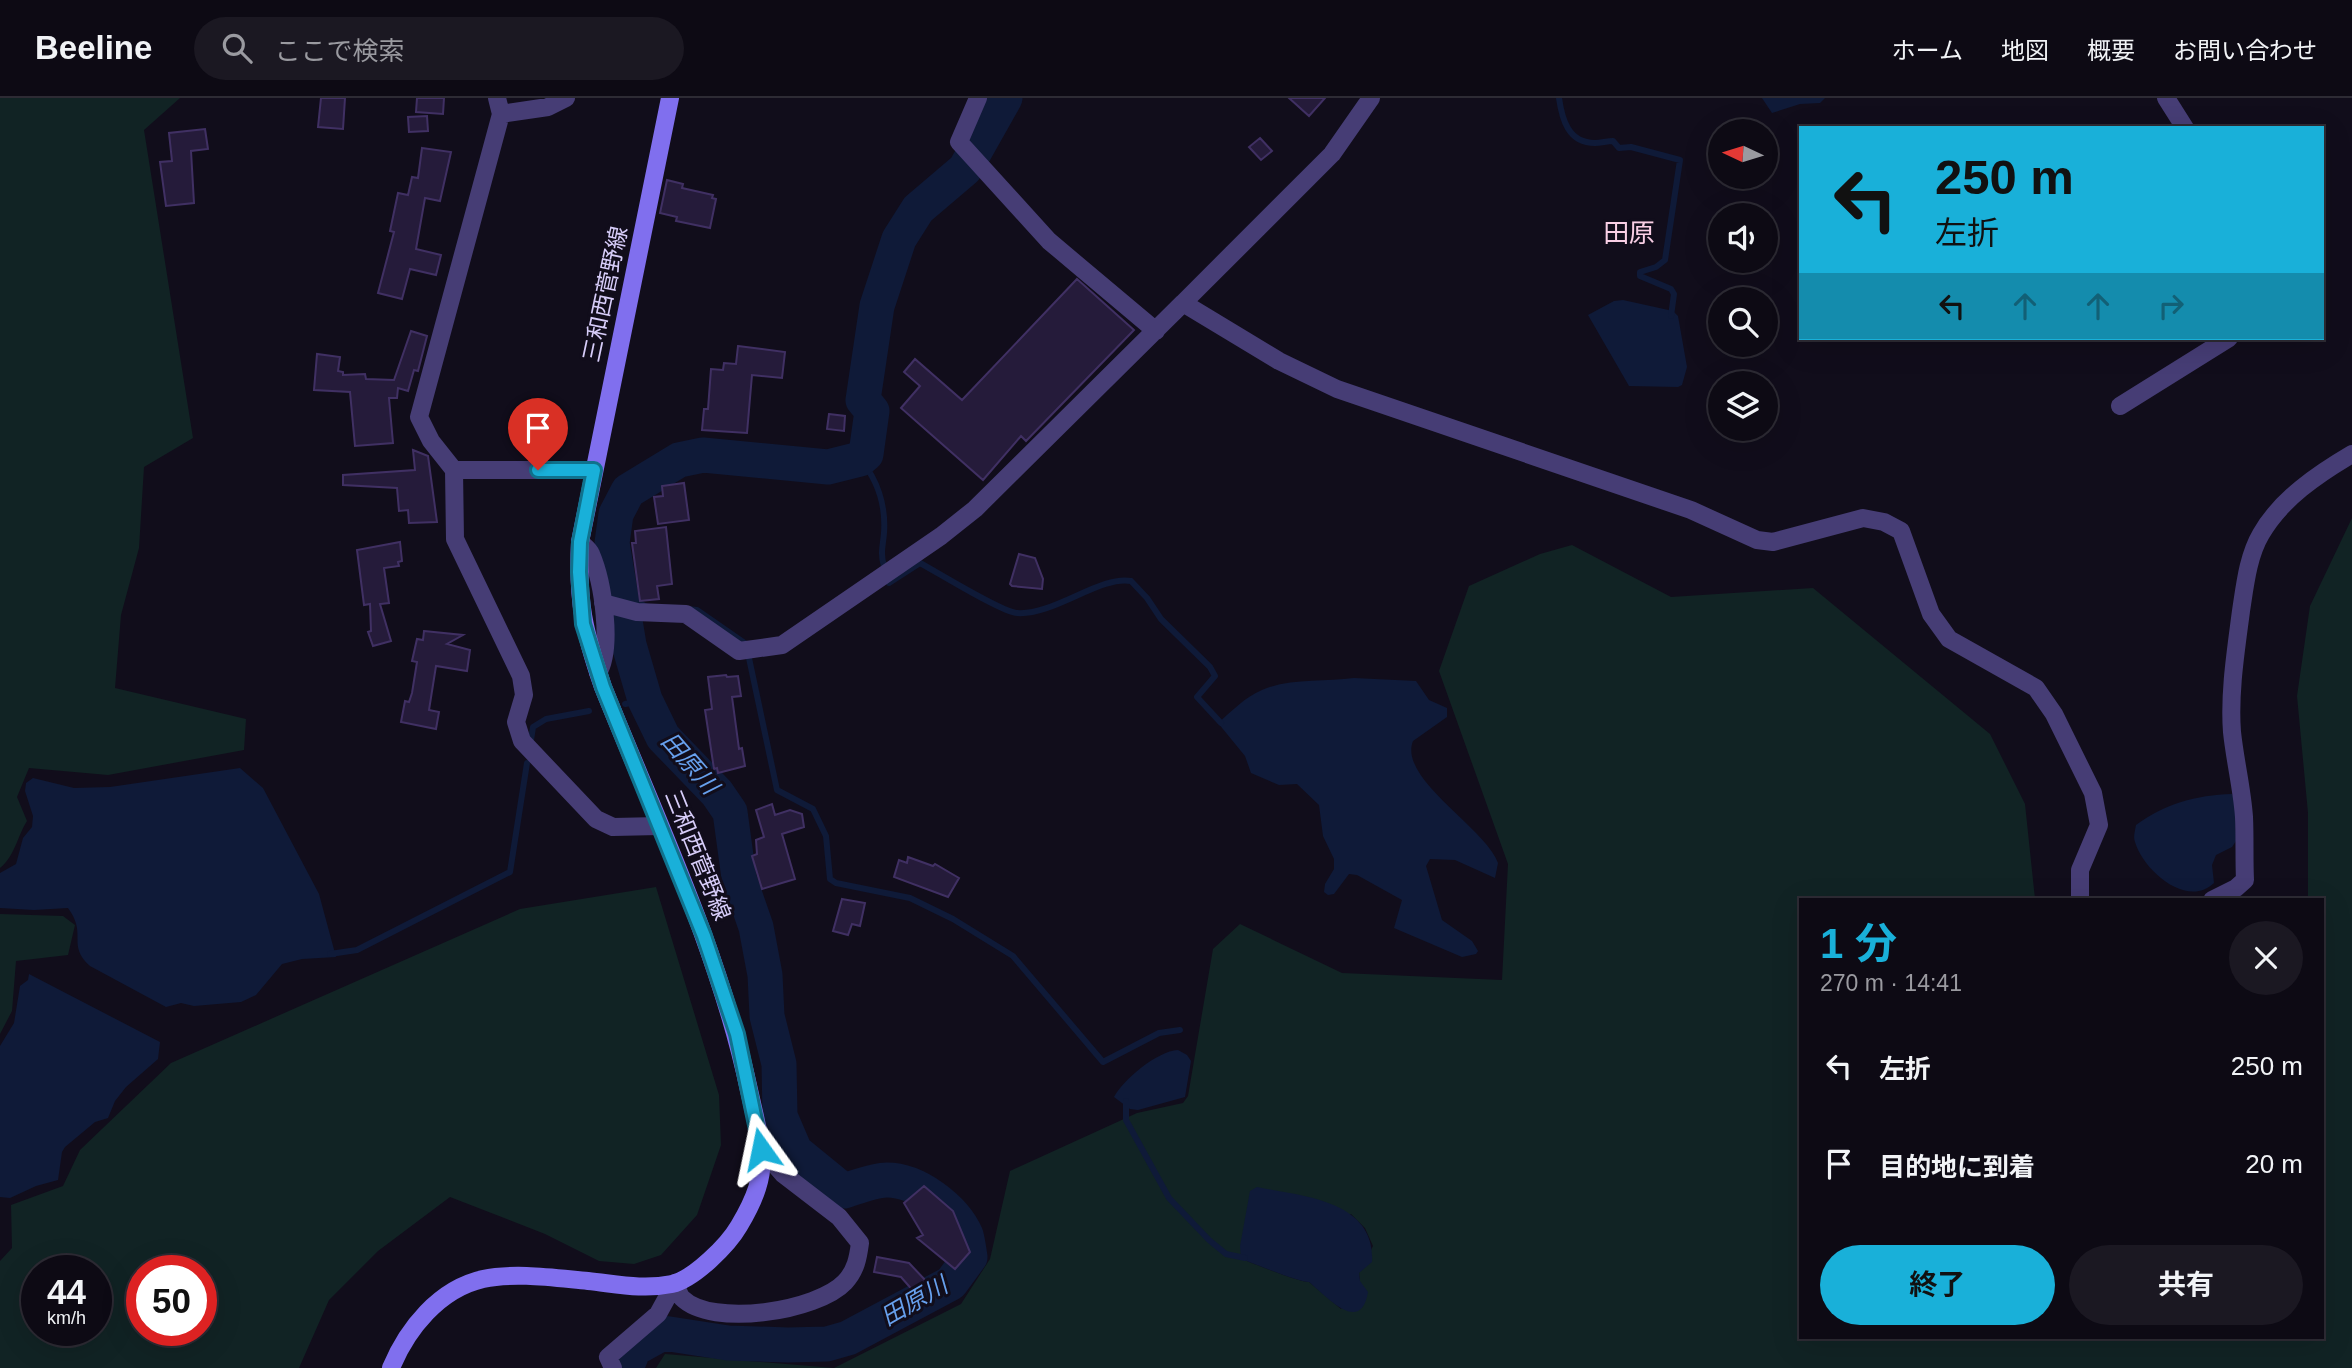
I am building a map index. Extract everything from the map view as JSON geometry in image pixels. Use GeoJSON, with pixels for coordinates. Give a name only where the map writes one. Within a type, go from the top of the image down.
{"type":"FeatureCollection","features":[{"type":"Feature","properties":{"kind":"main road","name":"三和西菅野線"},"geometry":{"type":"LineString","coordinates":[[391,1368],[404,1341],[426,1313],[450,1293],[480,1279],[519,1277],[591,1282],[627,1288],[675,1283],[713,1258],[733,1237],[759,1188],[761,1149],[737,1034],[704,936],[598,673],[583,624],[580,542],[670,98]]}},
{"type":"Feature","properties":{"kind":"street"},"geometry":{"type":"LineString","coordinates":[[566,98],[548,107],[499,106],[419,417],[431,441],[454,470],[455,539],[521,676],[524,695],[516,722],[522,741],[596,819],[613,827],[659,826]]}},
{"type":"Feature","properties":{"kind":"street"},"geometry":{"type":"LineString","coordinates":[[978,98],[959,142],[1049,242],[1156,331]]}},
{"type":"Feature","properties":{"kind":"street"},"geometry":{"type":"LineString","coordinates":[[608,604],[637,612],[686,614],[739,651],[782,645],[941,536],[975,509],[1332,154],[1371,98]]}},
{"type":"Feature","properties":{"kind":"street"},"geometry":{"type":"LineString","coordinates":[[2166,98],[2184,126]]}},
{"type":"Feature","properties":{"kind":"street"},"geometry":{"type":"LineString","coordinates":[[1183,303],[1279,361],[1337,389],[1691,510],[1757,540],[1773,542],[1863,519],[1884,522],[1901,531],[1931,614],[1950,639],[2036,688],[2054,714],[2093,793],[2099,824],[2080,870],[2080,898]]}},
{"type":"Feature","properties":{"kind":"street"},"geometry":{"type":"LineString","coordinates":[[2120,406],[2226,340]]}},
{"type":"Feature","properties":{"kind":"street"},"geometry":{"type":"LineString","coordinates":[[2216,898],[2245,880],[2244,815],[2232,731],[2232,704],[2239,628],[2252,555],[2261,534],[2277,511],[2304,487],[2352,454]]}},
{"type":"Feature","properties":{"kind":"street"},"geometry":{"type":"LineString","coordinates":[[454,470],[594,470]]}},
{"type":"Feature","properties":{"kind":"street"},"geometry":{"type":"LineString","coordinates":[[580,542],[591,551],[608,604],[605,662],[598,673]]}},
{"type":"Feature","properties":{"kind":"street"},"geometry":{"type":"LineString","coordinates":[[675,1283],[682,1298],[706,1310],[731,1314],[780,1311],[815,1300],[843,1285],[851,1274],[858,1261],[860,1242],[839,1217],[783,1174],[761,1149]]}},
{"type":"Feature","properties":{"kind":"street"},"geometry":{"type":"LineString","coordinates":[[612,1365],[608,1357],[658,1314],[675,1283]]}},
{"type":"Feature","properties":{"kind":"shaded area"},"geometry":{"type":"Polygon","coordinates":[[[0,98],[180,98],[144,130],[193,438],[144,467],[139,548],[121,615],[115,688],[246,719],[244,750],[108,775],[29,768],[17,797],[27,821],[12,852],[0,868],[0,98]]]}},
{"type":"Feature","properties":{"kind":"shaded area"},"geometry":{"type":"Polygon","coordinates":[[[2352,518],[2352,1368],[834,1368],[961,1304],[990,1259],[1010,1171],[1137,1113],[1183,1103],[1188,1096],[1213,949],[1240,924],[1342,973],[1502,980],[1508,864],[1439,671],[1469,586],[1540,554],[1572,545],[1671,597],[1813,588],[1990,734],[2025,804],[2035,898],[1799,898],[1799,1339],[2324,1339],[2324,898],[2308,898],[2308,813],[2297,696],[2310,606],[2352,518]],[[1351,1214],[1241,1259],[1309,1282],[1341,1309],[1360,1281],[1359,1273],[1373,1246],[1365,1228],[1351,1214]]]}},
{"type":"Feature","properties":{"kind":"shaded area"},"geometry":{"type":"Polygon","coordinates":[[[656,887],[719,1095],[721,1145],[697,1215],[661,1255],[634,1264],[599,1261],[545,1234],[450,1197],[378,1251],[329,1300],[299,1368],[0,1368],[0,1261],[12,1248],[11,1205],[63,1186],[80,1150],[171,1063],[520,909],[656,887]]]}},
{"type":"Feature","properties":{"kind":"shaded area"},"geometry":{"type":"Polygon","coordinates":[[[0,914],[63,916],[75,925],[68,955],[16,961],[12,1011],[0,1034],[0,914]]]}},
{"type":"Feature","properties":{"kind":"shaded area"},"geometry":{"type":"Polygon","coordinates":[[[665,1354],[834,1368],[656,1368],[665,1354]]]}},
{"type":"Feature","properties":{"kind":"water"},"geometry":{"type":"Polygon","coordinates":[[[1762,98],[1825,98],[1820,103],[1800,104],[1772,113],[1762,98]]]}},
{"type":"Feature","properties":{"kind":"water"},"geometry":{"type":"Polygon","coordinates":[[[1623,300],[1673,311],[1678,316],[1687,367],[1682,385],[1629,386],[1588,315],[1614,301],[1623,300]]]}},
{"type":"Feature","properties":{"kind":"water"},"geometry":{"type":"Polygon","coordinates":[[[1354,678],[1416,681],[1429,700],[1447,708],[1447,717],[1413,741],[1412,756],[1418,771],[1430,787],[1477,834],[1498,863],[1495,878],[1455,860],[1430,859],[1426,866],[1442,920],[1472,941],[1478,951],[1476,954],[1462,957],[1394,928],[1402,900],[1357,875],[1349,874],[1334,894],[1328,895],[1324,892],[1325,884],[1334,869],[1334,859],[1323,836],[1319,805],[1297,784],[1279,785],[1251,773],[1245,756],[1218,723],[1250,696],[1273,686],[1354,678]]]}},
{"type":"Feature","properties":{"kind":"water"},"geometry":{"type":"Polygon","coordinates":[[[240,768],[263,788],[319,894],[336,957],[302,959],[282,964],[256,995],[241,1002],[194,1006],[181,1003],[166,1007],[90,966],[79,951],[74,917],[68,908],[0,908],[0,873],[16,864],[23,838],[32,827],[33,816],[25,791],[26,783],[33,778],[74,788],[110,787],[240,768]]]}},
{"type":"Feature","properties":{"kind":"water"},"geometry":{"type":"Polygon","coordinates":[[[2232,794],[2235,799],[2236,841],[2232,847],[2216,855],[2212,865],[2214,883],[2203,890],[2191,892],[2167,883],[2156,874],[2135,842],[2136,825],[2158,811],[2181,802],[2232,794]]]}},
{"type":"Feature","properties":{"kind":"water"},"geometry":{"type":"Polygon","coordinates":[[[29,974],[160,1042],[158,1059],[126,1087],[115,1101],[108,1118],[95,1122],[65,1147],[58,1180],[36,1186],[10,1198],[0,1197],[0,1046],[14,1023],[20,986],[28,980],[29,974]]]}},
{"type":"Feature","properties":{"kind":"water"},"geometry":{"type":"Polygon","coordinates":[[[1178,1050],[1191,1061],[1185,1097],[1138,1110],[1130,1109],[1114,1097],[1125,1083],[1151,1061],[1160,1055],[1178,1050]]]}},
{"type":"Feature","properties":{"kind":"water"},"geometry":{"type":"Polygon","coordinates":[[[1257,1187],[1314,1198],[1349,1213],[1362,1225],[1370,1241],[1372,1262],[1359,1273],[1360,1281],[1368,1292],[1364,1305],[1358,1311],[1342,1309],[1309,1282],[1241,1259],[1240,1246],[1250,1191],[1257,1187]]]}},
{"type":"Feature","properties":{"kind":"building"},"geometry":{"type":"Polygon","coordinates":[[[321,98],[345,98],[343,129],[318,127],[321,98]]]}},
{"type":"Feature","properties":{"kind":"building"},"geometry":{"type":"Polygon","coordinates":[[[417,98],[444,98],[443,114],[416,112],[417,98]]]}},
{"type":"Feature","properties":{"kind":"building"},"geometry":{"type":"Polygon","coordinates":[[[1289,98],[1325,98],[1309,116],[1289,98]]]}},
{"type":"Feature","properties":{"kind":"building"},"geometry":{"type":"Polygon","coordinates":[[[427,116],[428,131],[409,132],[408,117],[427,116]]]}},
{"type":"Feature","properties":{"kind":"building"},"geometry":{"type":"Polygon","coordinates":[[[205,129],[208,149],[191,151],[194,203],[166,206],[160,162],[172,161],[169,133],[205,129]]]}},
{"type":"Feature","properties":{"kind":"building"},"geometry":{"type":"Polygon","coordinates":[[[1260,138],[1272,151],[1261,160],[1249,147],[1260,138]]]}},
{"type":"Feature","properties":{"kind":"building"},"geometry":{"type":"Polygon","coordinates":[[[422,148],[451,152],[440,201],[425,198],[416,249],[441,255],[436,275],[410,269],[402,299],[378,293],[394,232],[390,231],[398,193],[408,195],[412,177],[418,178],[422,148]]]}},
{"type":"Feature","properties":{"kind":"building"},"geometry":{"type":"Polygon","coordinates":[[[667,180],[683,184],[682,188],[713,195],[712,198],[716,199],[710,228],[676,221],[677,217],[660,213],[667,180]]]}},
{"type":"Feature","properties":{"kind":"building"},"geometry":{"type":"Polygon","coordinates":[[[1077,279],[1134,330],[1026,441],[1021,436],[983,480],[901,408],[920,386],[904,372],[915,359],[962,400],[1077,279]]]}},
{"type":"Feature","properties":{"kind":"building"},"geometry":{"type":"Polygon","coordinates":[[[411,331],[427,336],[418,371],[414,370],[408,391],[398,388],[397,398],[389,398],[393,443],[355,446],[350,392],[314,390],[317,354],[340,357],[338,371],[343,372],[343,375],[365,374],[366,379],[394,380],[411,331]]]}},
{"type":"Feature","properties":{"kind":"building"},"geometry":{"type":"Polygon","coordinates":[[[738,346],[785,352],[782,378],[752,375],[747,433],[702,430],[704,409],[708,409],[711,369],[723,370],[724,363],[736,364],[738,346]]]}},
{"type":"Feature","properties":{"kind":"building"},"geometry":{"type":"Polygon","coordinates":[[[829,414],[845,416],[844,431],[827,429],[829,414]]]}},
{"type":"Feature","properties":{"kind":"building"},"geometry":{"type":"Polygon","coordinates":[[[413,450],[428,456],[437,522],[409,523],[408,510],[399,511],[397,488],[343,485],[343,475],[415,470],[413,450]]]}},
{"type":"Feature","properties":{"kind":"building"},"geometry":{"type":"Polygon","coordinates":[[[684,483],[689,520],[658,524],[654,497],[663,496],[662,486],[684,483]]]}},
{"type":"Feature","properties":{"kind":"building"},"geometry":{"type":"Polygon","coordinates":[[[666,527],[672,584],[657,586],[659,599],[640,601],[632,543],[636,543],[635,531],[666,527]]]}},
{"type":"Feature","properties":{"kind":"building"},"geometry":{"type":"Polygon","coordinates":[[[400,542],[402,561],[398,562],[399,566],[384,568],[389,603],[380,604],[391,641],[373,646],[368,632],[371,631],[370,604],[364,605],[357,550],[400,542]]]}},
{"type":"Feature","properties":{"kind":"building"},"geometry":{"type":"Polygon","coordinates":[[[1019,554],[1035,558],[1043,579],[1042,589],[1010,584],[1019,554]]]}},
{"type":"Feature","properties":{"kind":"building"},"geometry":{"type":"Polygon","coordinates":[[[424,631],[463,635],[447,644],[470,650],[467,671],[436,666],[429,710],[439,712],[436,729],[401,722],[405,701],[409,702],[412,693],[417,662],[412,661],[417,639],[423,640],[424,631]]]}},
{"type":"Feature","properties":{"kind":"building"},"geometry":{"type":"Polygon","coordinates":[[[738,676],[741,696],[732,697],[739,749],[742,748],[745,766],[718,773],[717,768],[714,769],[705,710],[712,709],[708,677],[738,676]]]}},
{"type":"Feature","properties":{"kind":"building"},"geometry":{"type":"Polygon","coordinates":[[[772,804],[775,815],[790,810],[802,814],[804,827],[782,834],[795,879],[762,889],[752,856],[757,854],[756,840],[764,837],[756,810],[772,804]]]}},
{"type":"Feature","properties":{"kind":"building"},"geometry":{"type":"Polygon","coordinates":[[[908,857],[933,866],[935,864],[959,878],[948,897],[894,877],[899,860],[907,863],[908,857]]]}},
{"type":"Feature","properties":{"kind":"building"},"geometry":{"type":"Polygon","coordinates":[[[842,899],[865,903],[860,926],[852,924],[848,935],[833,931],[842,899]]]}},
{"type":"Feature","properties":{"kind":"building"},"geometry":{"type":"Polygon","coordinates":[[[924,1186],[953,1211],[970,1252],[955,1269],[917,1238],[923,1235],[904,1203],[924,1186]]]}},
{"type":"Feature","properties":{"kind":"building"},"geometry":{"type":"Polygon","coordinates":[[[877,1257],[909,1263],[927,1282],[915,1293],[901,1277],[874,1272],[877,1257]]]}},
{"type":"Feature","properties":{"kind":"waterway"},"geometry":{"type":"LineString","coordinates":[[918,209],[932,188],[983,135],[992,98]]}},
{"type":"Feature","properties":{"kind":"waterway","name":"田原川"},"geometry":{"type":"LineString","coordinates":[[626,1368],[634,1349],[663,1333],[728,1343],[788,1345],[827,1344],[848,1338],[951,1283],[970,1257],[966,1235],[953,1215],[922,1190],[899,1181],[887,1180],[844,1191],[795,1151],[780,1116],[779,1064],[767,1016],[765,975],[756,927],[739,878],[730,812],[717,793],[663,737],[645,700],[629,645],[612,543],[616,514],[628,491],[679,460],[703,455],[828,467],[860,459],[866,454],[872,411],[863,400],[877,306],[899,239],[918,209],[965,169],[1005,98]]}},
{"type":"Feature","properties":{"kind":"waterway"},"geometry":{"type":"LineString","coordinates":[[1559,98],[1568,128],[1578,139],[1595,143],[1613,141],[1619,148],[1631,147],[1680,160],[1665,260],[1656,267],[1640,272],[1640,276],[1671,289],[1674,294],[1671,316]]}},
{"type":"Feature","properties":{"kind":"waterway"},"geometry":{"type":"LineString","coordinates":[[860,459],[876,484],[882,503],[884,566]]}},
{"type":"Feature","properties":{"kind":"waterway"},"geometry":{"type":"LineString","coordinates":[[888,580],[889,583],[920,563],[985,600],[1017,613],[1046,608],[1106,584],[1131,581],[1161,619],[1210,667],[1215,676],[1197,697],[1221,723]]}},
{"type":"Feature","properties":{"kind":"waterway"},"geometry":{"type":"LineString","coordinates":[[620,591],[645,606]]}},
{"type":"Feature","properties":{"kind":"waterway"},"geometry":{"type":"LineString","coordinates":[[687,609],[697,610],[746,644],[777,790],[813,809],[826,836],[830,879],[836,883],[910,898],[953,919],[1013,956],[1103,1062],[1159,1033],[1180,1030]]}},
{"type":"Feature","properties":{"kind":"waterway"},"geometry":{"type":"LineString","coordinates":[[625,704],[645,700]]}},
{"type":"Feature","properties":{"kind":"waterway"},"geometry":{"type":"LineString","coordinates":[[531,740],[533,727],[546,719],[589,711]]}},
{"type":"Feature","properties":{"kind":"waterway"},"geometry":{"type":"LineString","coordinates":[[330,954],[357,950],[510,872],[527,763]]}},
{"type":"Feature","properties":{"kind":"waterway"},"geometry":{"type":"LineString","coordinates":[[1126,1101],[1126,1120],[1169,1198],[1226,1254],[1245,1258]]}},
{"type":"Feature","properties":{"kind":"district","name":"田原"},"geometry":{"type":"Point","coordinates":[1629,233]}},
{"type":"Feature","properties":{"kind":"route"},"geometry":{"type":"LineString","coordinates":[[538,470],[594,470],[580,542],[580,601],[588,646],[704,936],[737,1034],[761,1149]]}}]}
